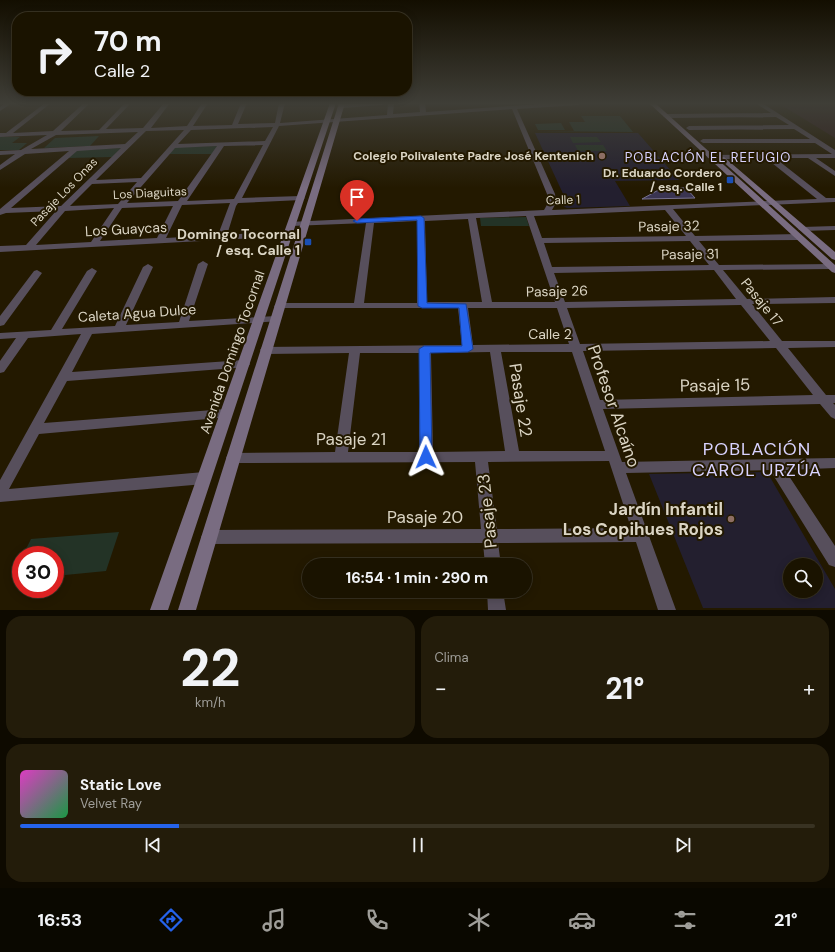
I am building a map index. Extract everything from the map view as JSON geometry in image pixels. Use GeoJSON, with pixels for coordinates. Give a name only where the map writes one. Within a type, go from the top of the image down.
{"type":"FeatureCollection","features":[{"type":"Feature","properties":{"kind":"main road","name":"Avenida Domingo Tocornal"},"geometry":{"type":"LineString","coordinates":[[159,610],[324,131]]}},
{"type":"Feature","properties":{"kind":"main road","name":"Avenida Domingo Tocornal"},"geometry":{"type":"LineString","coordinates":[[187,610],[333,131]]}},
{"type":"Feature","properties":{"kind":"main road"},"geometry":{"type":"LineString","coordinates":[[683,131],[799,237],[834,261]]}},
{"type":"Feature","properties":{"kind":"main road"},"geometry":{"type":"LineString","coordinates":[[693,131],[802,229],[834,261]]}},
{"type":"Feature","properties":{"kind":"street"},"geometry":{"type":"LineString","coordinates":[[8,134],[11,131]]}},
{"type":"Feature","properties":{"kind":"street"},"geometry":{"type":"LineString","coordinates":[[0,134],[91,131]]}},
{"type":"Feature","properties":{"kind":"street","name":"Pasaje Los Onas"},"geometry":{"type":"LineString","coordinates":[[29,247],[62,209],[142,131]]}},
{"type":"Feature","properties":{"kind":"street"},"geometry":{"type":"LineString","coordinates":[[94,244],[120,206],[186,131]]}},
{"type":"Feature","properties":{"kind":"street"},"geometry":{"type":"LineString","coordinates":[[222,238],[232,206],[273,131]]}},
{"type":"Feature","properties":{"kind":"street"},"geometry":{"type":"LineString","coordinates":[[528,131],[551,194],[552,203],[548,212]]}},
{"type":"Feature","properties":{"kind":"street"},"geometry":{"type":"LineString","coordinates":[[802,131],[835,153]]}},
{"type":"Feature","properties":{"kind":"street"},"geometry":{"type":"LineString","coordinates":[[0,168],[24,151],[55,133]]}},
{"type":"Feature","properties":{"kind":"street"},"geometry":{"type":"LineString","coordinates":[[703,141],[817,141]]}},
{"type":"Feature","properties":{"kind":"street"},"geometry":{"type":"LineString","coordinates":[[173,146],[268,143]]}},
{"type":"Feature","properties":{"kind":"street"},"geometry":{"type":"LineString","coordinates":[[160,241],[176,207],[184,199],[197,178],[222,144]]}},
{"type":"Feature","properties":{"kind":"street"},"geometry":{"type":"LineString","coordinates":[[0,153],[126,146]]}},
{"type":"Feature","properties":{"kind":"street"},"geometry":{"type":"LineString","coordinates":[[1,212],[75,149]]}},
{"type":"Feature","properties":{"kind":"street"},"geometry":{"type":"LineString","coordinates":[[768,156],[825,201]]}},
{"type":"Feature","properties":{"kind":"street"},"geometry":{"type":"LineString","coordinates":[[809,156],[834,174]]}},
{"type":"Feature","properties":{"kind":"street"},"geometry":{"type":"LineString","coordinates":[[710,157],[835,156]]}},
{"type":"Feature","properties":{"kind":"street"},"geometry":{"type":"LineString","coordinates":[[90,182],[144,180]]}},
{"type":"Feature","properties":{"kind":"street","name":"Los Diaguitas"},"geometry":{"type":"LineString","coordinates":[[1,212],[301,198]]}},
{"type":"Feature","properties":{"kind":"street","name":"Calle 1"},"geometry":{"type":"LineString","coordinates":[[292,224],[835,200]]}},
{"type":"Feature","properties":{"kind":"street","name":"Pasaje 17"},"geometry":{"type":"LineString","coordinates":[[668,208],[779,345],[829,399],[835,414]]}},
{"type":"Feature","properties":{"kind":"street","name":"Profesor Alcaíno"},"geometry":{"type":"LineString","coordinates":[[529,213],[667,610]]}},
{"type":"Feature","properties":{"kind":"street"},"geometry":{"type":"LineString","coordinates":[[472,216],[487,305]]}},
{"type":"Feature","properties":{"kind":"street"},"geometry":{"type":"LineString","coordinates":[[421,218],[422,306]]}},
{"type":"Feature","properties":{"kind":"street"},"geometry":{"type":"LineString","coordinates":[[359,306],[370,220]]}},
{"type":"Feature","properties":{"kind":"street"},"geometry":{"type":"LineString","coordinates":[[802,229],[835,228]]}},
{"type":"Feature","properties":{"kind":"street","name":"Los Guaycas"},"geometry":{"type":"LineString","coordinates":[[0,249],[253,236]]}},
{"type":"Feature","properties":{"kind":"street","name":"Pasaje 32"},"geometry":{"type":"LineString","coordinates":[[539,241],[799,237]]}},
{"type":"Feature","properties":{"kind":"street","name":"Pasaje 31"},"geometry":{"type":"LineString","coordinates":[[549,270],[716,268],[834,261]]}},
{"type":"Feature","properties":{"kind":"street"},"geometry":{"type":"LineString","coordinates":[[183,324],[203,264]]}},
{"type":"Feature","properties":{"kind":"street"},"geometry":{"type":"LineString","coordinates":[[119,328],[148,267]]}},
{"type":"Feature","properties":{"kind":"street"},"geometry":{"type":"LineString","coordinates":[[54,333],[92,271]]}},
{"type":"Feature","properties":{"kind":"street"},"geometry":{"type":"LineString","coordinates":[[0,323],[37,273]]}},
{"type":"Feature","properties":{"kind":"street","name":"Pasaje 26"},"geometry":{"type":"LineString","coordinates":[[278,312],[359,306],[561,305],[835,300]]}},
{"type":"Feature","properties":{"kind":"street"},"geometry":{"type":"LineString","coordinates":[[463,306],[468,349]]}},
{"type":"Feature","properties":{"kind":"street","name":"Caleta Agua Dulce"},"geometry":{"type":"LineString","coordinates":[[0,336],[259,320],[278,312]]}},
{"type":"Feature","properties":{"kind":"street"},"geometry":{"type":"LineString","coordinates":[[0,493],[89,330]]}},
{"type":"Feature","properties":{"kind":"street"},"geometry":{"type":"LineString","coordinates":[[0,369],[24,334]]}},
{"type":"Feature","properties":{"kind":"street","name":"Calle 2"},"geometry":{"type":"LineString","coordinates":[[266,350],[495,349],[835,344]]}},
{"type":"Feature","properties":{"kind":"street"},"geometry":{"type":"LineString","coordinates":[[424,349],[426,457]]}},
{"type":"Feature","properties":{"kind":"street","name":"Pasaje 22"},"geometry":{"type":"LineString","coordinates":[[495,349],[513,456]]}},
{"type":"Feature","properties":{"kind":"street"},"geometry":{"type":"LineString","coordinates":[[341,457],[355,350]]}},
{"type":"Feature","properties":{"kind":"street"},"geometry":{"type":"LineString","coordinates":[[64,376],[244,364]]}},
{"type":"Feature","properties":{"kind":"street","name":"Pasaje 15"},"geometry":{"type":"LineString","coordinates":[[596,404],[829,399]]}},
{"type":"Feature","properties":{"kind":"street"},"geometry":{"type":"LineString","coordinates":[[35,429],[226,414]]}},
{"type":"Feature","properties":{"kind":"street","name":"Pasaje 23"},"geometry":{"type":"LineString","coordinates":[[481,456],[492,558]]}},
{"type":"Feature","properties":{"kind":"street","name":"Pasaje 21"},"geometry":{"type":"LineString","coordinates":[[233,458],[513,456],[615,462],[774,464],[835,462]]}},
{"type":"Feature","properties":{"kind":"street"},"geometry":{"type":"LineString","coordinates":[[774,464],[835,560]]}},
{"type":"Feature","properties":{"kind":"street"},"geometry":{"type":"LineString","coordinates":[[0,496],[204,478]]}},
{"type":"Feature","properties":{"kind":"street","name":"Pasaje 20"},"geometry":{"type":"LineString","coordinates":[[209,537],[641,535]]}},
{"type":"Feature","properties":{"kind":"street"},"geometry":{"type":"LineString","coordinates":[[496,598],[497,610]]}},
{"type":"Feature","properties":{"kind":"shaded area"},"geometry":{"type":"Polygon","coordinates":[[[824,131],[835,131],[835,138],[824,131]]]}},
{"type":"Feature","properties":{"kind":"shaded area","name":"Colegio Polivalente Padre José Kentenich"},"geometry":{"type":"Polygon","coordinates":[[[535,133],[638,133],[679,180],[615,181],[630,206],[567,208],[563,206],[565,198],[535,133]]]}},
{"type":"Feature","properties":{"kind":"shaded area","name":"Jardín Infantil Los Copihues Rojos"},"geometry":{"type":"Polygon","coordinates":[[[767,472],[817,558],[783,558],[783,598],[823,598],[823,568],[835,589],[835,608],[703,608],[649,474],[767,472]]]}},
{"type":"Feature","properties":{"kind":"green space"},"geometry":{"type":"Polygon","coordinates":[[[580,131],[633,131],[633,132],[580,131]]]}},
{"type":"Feature","properties":{"kind":"green space"},"geometry":{"type":"Polygon","coordinates":[[[99,136],[90,146],[44,148],[55,138],[99,136]]]}},
{"type":"Feature","properties":{"kind":"green space"},"geometry":{"type":"Polygon","coordinates":[[[0,137],[20,137],[12,143],[27,143],[19,150],[0,150],[0,137]]]}},
{"type":"Feature","properties":{"kind":"green space"},"geometry":{"type":"Polygon","coordinates":[[[570,137],[597,137],[601,142],[573,143],[570,137]]]}},
{"type":"Feature","properties":{"kind":"green space"},"geometry":{"type":"Polygon","coordinates":[[[575,145],[603,145],[607,151],[578,151],[575,145]]]}},
{"type":"Feature","properties":{"kind":"green space"},"geometry":{"type":"Polygon","coordinates":[[[219,146],[213,154],[169,154],[175,147],[219,146]]]}},
{"type":"Feature","properties":{"kind":"green space"},"geometry":{"type":"Polygon","coordinates":[[[122,148],[112,157],[68,158],[77,150],[122,148]]]}},
{"type":"Feature","properties":{"kind":"green space"},"geometry":{"type":"Polygon","coordinates":[[[526,217],[529,226],[481,226],[480,218],[526,217]]]}},
{"type":"Feature","properties":{"kind":"green space"},"geometry":{"type":"Polygon","coordinates":[[[119,532],[106,571],[64,575],[64,546],[28,546],[31,539],[119,532]]]}},
{"type":"Feature","properties":{"kind":"building"},"geometry":{"type":"Polygon","coordinates":[[[664,187],[686,188],[695,198],[642,199],[664,187]]]}},
{"type":"Feature","properties":{"kind":"place","name":"Colegio Polivalente Padre José Kentenich"},"geometry":{"type":"Point","coordinates":[602,156]}},
{"type":"Feature","properties":{"kind":"place","name":"Dr. Eduardo Cordero / esq. Calle 1"},"geometry":{"type":"Point","coordinates":[730,180]}},
{"type":"Feature","properties":{"kind":"place","name":"Domingo Tocornal / esq. Calle 1"},"geometry":{"type":"Point","coordinates":[308,242]}},
{"type":"Feature","properties":{"kind":"place","name":"Jardín Infantil Los Copihues Rojos"},"geometry":{"type":"Point","coordinates":[731,519]}},
{"type":"Feature","properties":{"kind":"district","name":"POBLACIÓN EL REFUGIO"},"geometry":{"type":"Point","coordinates":[708,157]}},
{"type":"Feature","properties":{"kind":"district","name":"POBLACIÓN CAROL URZÚA"},"geometry":{"type":"Point","coordinates":[757,459]}},
{"type":"Feature","properties":{"kind":"route"},"geometry":{"type":"LineString","coordinates":[[357,221],[421,218],[422,306],[463,306],[468,349],[424,349],[426,457]]}}]}
